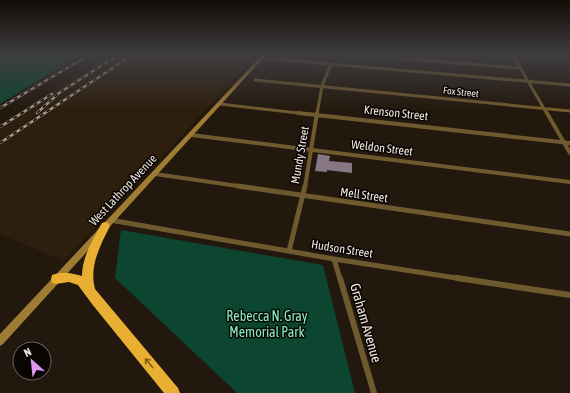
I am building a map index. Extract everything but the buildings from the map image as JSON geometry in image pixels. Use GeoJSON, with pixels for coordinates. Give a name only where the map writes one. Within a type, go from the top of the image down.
{"type":"FeatureCollection","features":[{"type":"Feature","properties":{"kind":"highway"},"geometry":{"type":"LineString","coordinates":[[108,223],[90,261],[87,282],[90,290],[96,300],[173,393]]}},
{"type":"Feature","properties":{"kind":"highway"},"geometry":{"type":"LineString","coordinates":[[56,279],[75,278],[82,281],[90,290]]}},
{"type":"Feature","properties":{"kind":"street","name":"West Lathrop Avenue"},"geometry":{"type":"LineString","coordinates":[[0,341],[247,73]]}},
{"type":"Feature","properties":{"kind":"street","name":"Mundy Street"},"geometry":{"type":"LineString","coordinates":[[289,251],[303,196],[322,86],[327,73]]}},
{"type":"Feature","properties":{"kind":"street"},"geometry":{"type":"LineString","coordinates":[[439,73],[570,85]]}},
{"type":"Feature","properties":{"kind":"street"},"geometry":{"type":"LineString","coordinates":[[523,73],[570,153]]}},
{"type":"Feature","properties":{"kind":"street","name":"Fox Street"},"geometry":{"type":"LineString","coordinates":[[255,80],[570,111]]}},
{"type":"Feature","properties":{"kind":"street","name":"Krenson Street"},"geometry":{"type":"LineString","coordinates":[[220,104],[244,108],[318,114],[570,143]]}},
{"type":"Feature","properties":{"kind":"street","name":"Weldon Street"},"geometry":{"type":"LineString","coordinates":[[191,135],[570,182]]}},
{"type":"Feature","properties":{"kind":"street","name":"Mell Street"},"geometry":{"type":"LineString","coordinates":[[154,174],[570,234]]}},
{"type":"Feature","properties":{"kind":"street","name":"Hudson Street"},"geometry":{"type":"LineString","coordinates":[[108,223],[570,295]]}},
{"type":"Feature","properties":{"kind":"street","name":"Graham Avenue"},"geometry":{"type":"LineString","coordinates":[[334,259],[374,393]]}},
{"type":"Feature","properties":{"kind":"shaded area"},"geometry":{"type":"Polygon","coordinates":[[[80,73],[240,73],[64,261],[0,234],[0,124],[80,73]]]}},
{"type":"Feature","properties":{"kind":"green space"},"geometry":{"type":"Polygon","coordinates":[[[0,73],[50,73],[0,104],[0,73]]]}},
{"type":"Feature","properties":{"kind":"green space","name":"Rebecca N. Gray Memorial Park"},"geometry":{"type":"Polygon","coordinates":[[[121,230],[323,265],[355,393],[237,393],[115,278],[121,230]]]}},
{"type":"Feature","properties":{"kind":"railway"},"geometry":{"type":"LineString","coordinates":[[0,108],[58,73]]}},
{"type":"Feature","properties":{"kind":"railway"},"geometry":{"type":"LineString","coordinates":[[37,113],[59,93],[90,73]]}},
{"type":"Feature","properties":{"kind":"railway"},"geometry":{"type":"LineString","coordinates":[[0,143],[104,73]]}},
{"type":"Feature","properties":{"kind":"railway"},"geometry":{"type":"LineString","coordinates":[[0,127],[52,94]]}}]}
